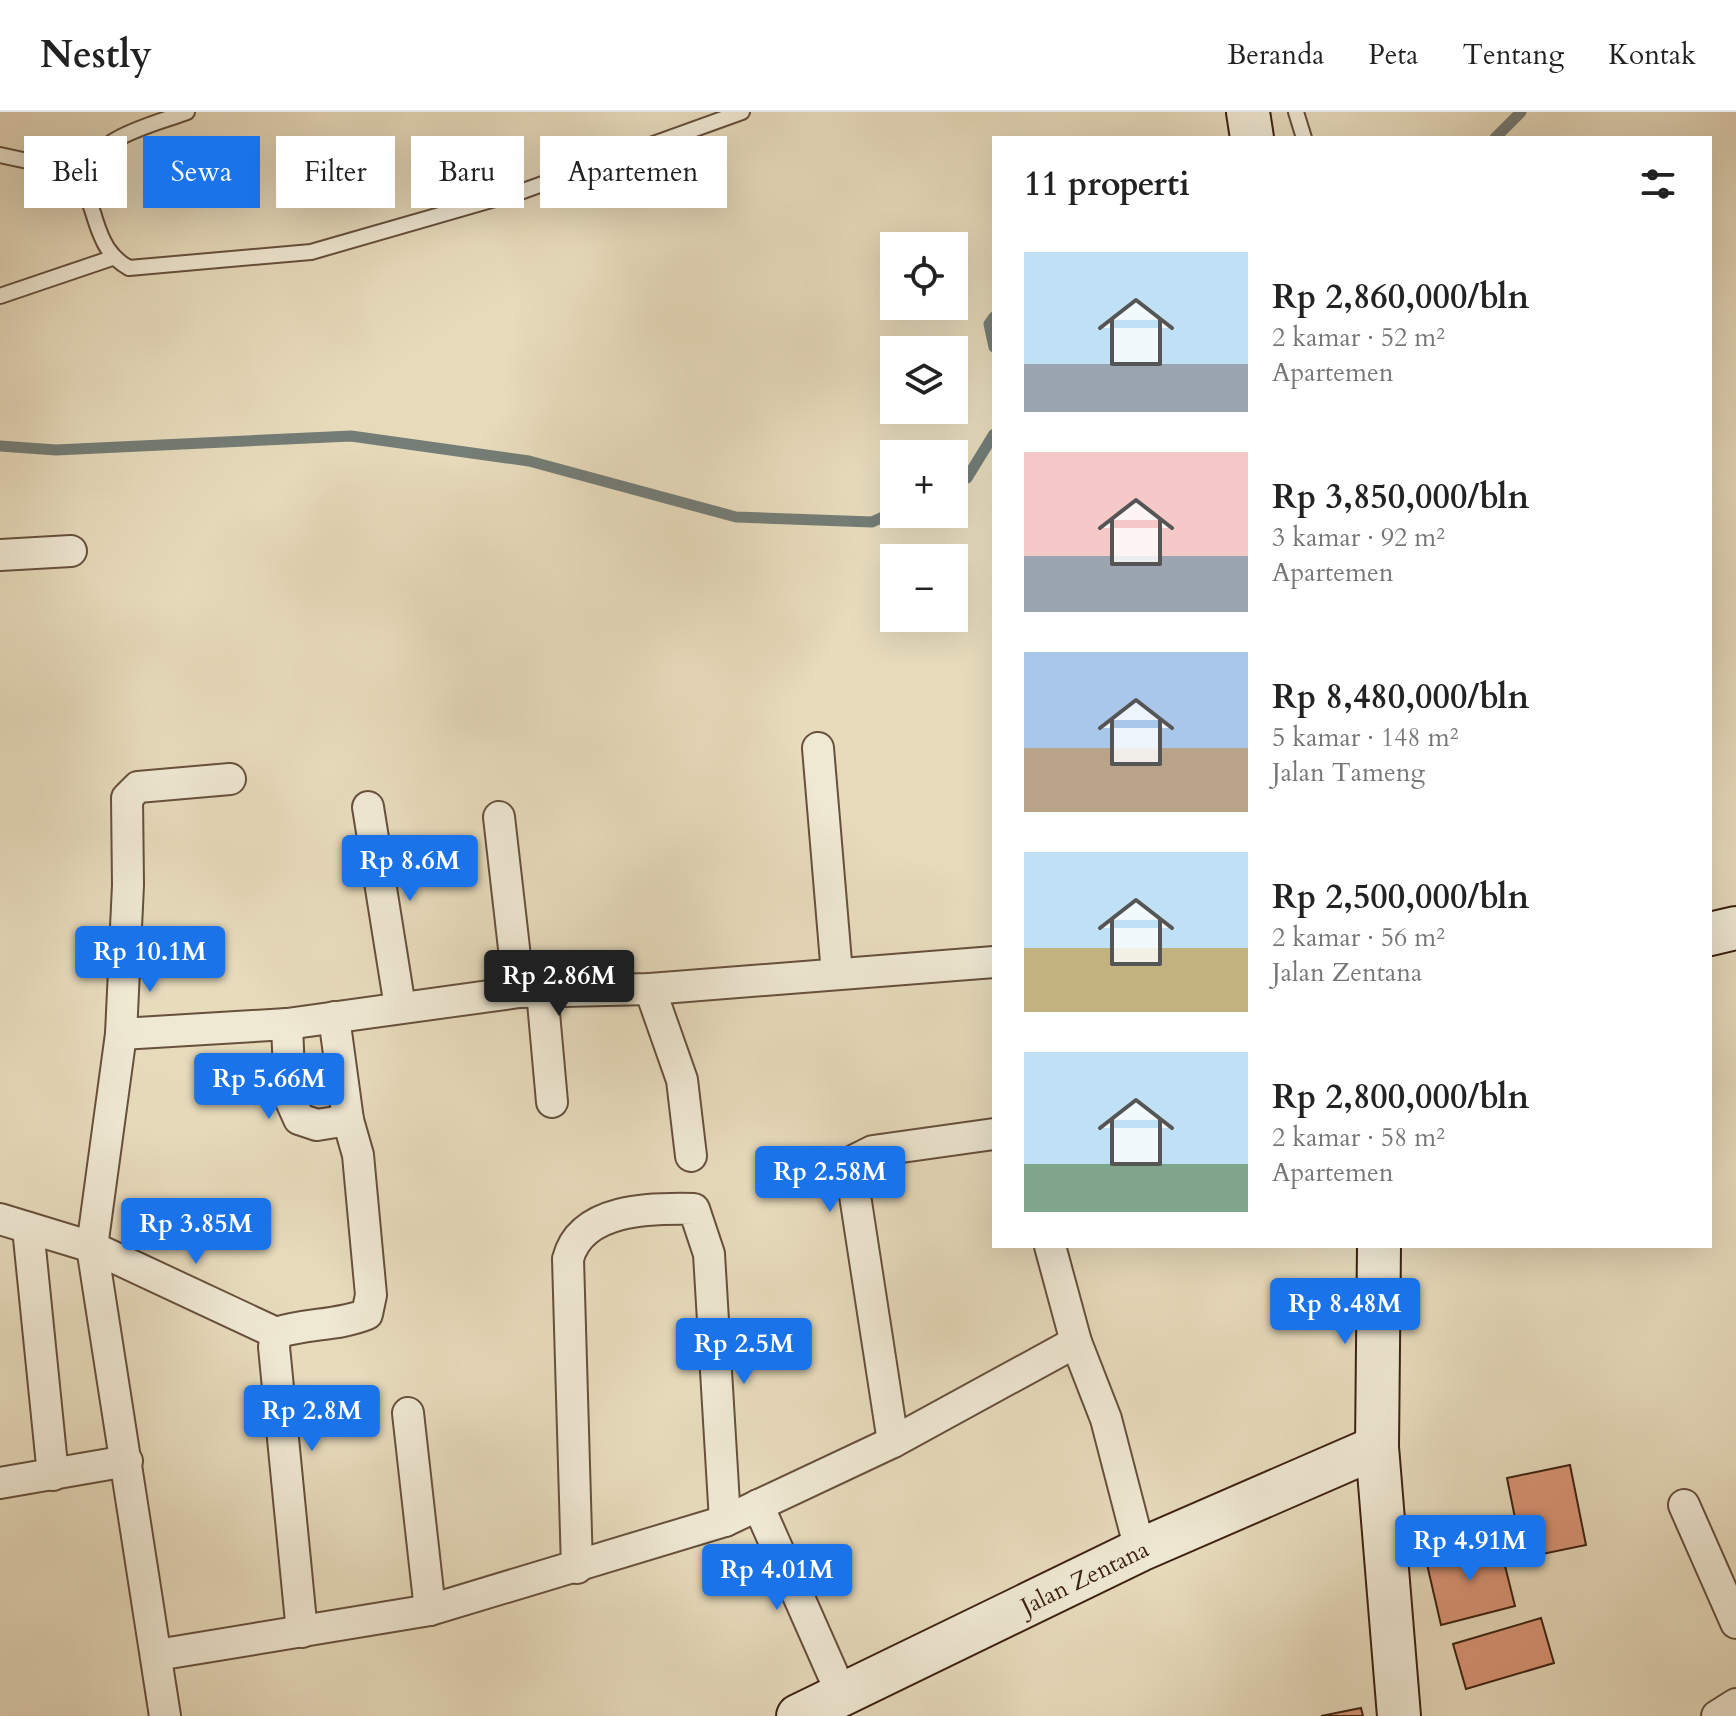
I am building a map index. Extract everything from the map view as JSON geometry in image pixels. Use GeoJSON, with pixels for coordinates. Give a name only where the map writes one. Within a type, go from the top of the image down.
{"type":"FeatureCollection","features":[{"type":"Feature","properties":{"kind":"street"},"geometry":{"type":"LineString","coordinates":[[1248,112],[1252,136]]}},
{"type":"Feature","properties":{"kind":"street"},"geometry":{"type":"LineString","coordinates":[[0,555],[71,551]]}},
{"type":"Feature","properties":{"kind":"street"},"geometry":{"type":"LineString","coordinates":[[818,748],[837,974]]}},
{"type":"Feature","properties":{"kind":"street"},"geometry":{"type":"LineString","coordinates":[[165,1716],[92,1247],[121,1034],[128,885],[127,798],[138,787],[230,779]]}},
{"type":"Feature","properties":{"kind":"street"},"geometry":{"type":"LineString","coordinates":[[368,807],[400,1007]]}},
{"type":"Feature","properties":{"kind":"street"},"geometry":{"type":"LineString","coordinates":[[499,817],[552,1102]]}},
{"type":"Feature","properties":{"kind":"street"},"geometry":{"type":"LineString","coordinates":[[1712,934],[1736,928]]}},
{"type":"Feature","properties":{"kind":"street"},"geometry":{"type":"LineString","coordinates":[[121,1034],[287,1024],[530,991],[650,989],[992,962]]}},
{"type":"Feature","properties":{"kind":"street"},"geometry":{"type":"LineString","coordinates":[[650,989],[682,1080],[691,1156]]}},
{"type":"Feature","properties":{"kind":"street"},"geometry":{"type":"LineString","coordinates":[[53,1475],[14,1224],[92,1247],[276,1333],[351,1320],[367,1314],[371,1295],[358,1155],[348,1120],[334,1017]]}},
{"type":"Feature","properties":{"kind":"street"},"geometry":{"type":"LineString","coordinates":[[287,1024],[290,1099],[299,1119],[317,1125],[348,1120]]}},
{"type":"Feature","properties":{"kind":"street"},"geometry":{"type":"LineString","coordinates":[[893,1442],[852,1176],[855,1160],[873,1151],[992,1134]]}},
{"type":"Feature","properties":{"kind":"street"},"geometry":{"type":"LineString","coordinates":[[577,1568],[568,1259],[572,1244],[596,1222],[654,1208],[694,1209],[704,1231],[709,1254],[725,1521]]}},
{"type":"Feature","properties":{"kind":"street"},"geometry":{"type":"LineString","coordinates":[[1051,1248],[1076,1342],[1106,1419],[1140,1550]]}},
{"type":"Feature","properties":{"kind":"street"},"geometry":{"type":"LineString","coordinates":[[1379,1248],[1377,1447],[1399,1716]]}},
{"type":"Feature","properties":{"kind":"street"},"geometry":{"type":"LineString","coordinates":[[276,1333],[274,1347],[302,1632]]}},
{"type":"Feature","properties":{"kind":"street"},"geometry":{"type":"LineString","coordinates":[[157,1655],[430,1610],[725,1521],[893,1442],[1076,1342]]}},
{"type":"Feature","properties":{"kind":"street"},"geometry":{"type":"LineString","coordinates":[[408,1413],[430,1610]]}},
{"type":"Feature","properties":{"kind":"street","name":"Jalan Zentana"},"geometry":{"type":"LineString","coordinates":[[798,1716],[843,1697],[1140,1550],[1377,1447]]}},
{"type":"Feature","properties":{"kind":"street"},"geometry":{"type":"LineString","coordinates":[[0,1483],[127,1461]]}},
{"type":"Feature","properties":{"kind":"street"},"geometry":{"type":"LineString","coordinates":[[758,1505],[843,1697]]}},
{"type":"Feature","properties":{"kind":"street"},"geometry":{"type":"LineString","coordinates":[[1684,1505],[1736,1623]]}},
{"type":"Feature","properties":{"kind":"street"},"geometry":{"type":"LineString","coordinates":[[1717,1716],[1736,1704]]}},
{"type":"Feature","properties":{"kind":"lane"},"geometry":{"type":"LineString","coordinates":[[127,136],[187,112]]}},
{"type":"Feature","properties":{"kind":"lane"},"geometry":{"type":"LineString","coordinates":[[94,208],[112,258],[129,268],[311,252],[523,191],[742,112]]}},
{"type":"Feature","properties":{"kind":"lane"},"geometry":{"type":"LineString","coordinates":[[1296,112],[1303,136]]}},
{"type":"Feature","properties":{"kind":"lane"},"geometry":{"type":"LineString","coordinates":[[0,155],[24,160]]}},
{"type":"Feature","properties":{"kind":"lane"},"geometry":{"type":"LineString","coordinates":[[0,296],[112,258]]}},
{"type":"Feature","properties":{"kind":"building"},"geometry":{"type":"Polygon","coordinates":[[[1570,1465],[1586,1545],[1523,1558],[1507,1478],[1570,1465]]]}},
{"type":"Feature","properties":{"kind":"building"},"geometry":{"type":"Polygon","coordinates":[[[1499,1542],[1515,1606],[1441,1625],[1426,1560],[1499,1542]]]}},
{"type":"Feature","properties":{"kind":"building"},"geometry":{"type":"Polygon","coordinates":[[[1541,1618],[1554,1663],[1466,1689],[1453,1644],[1541,1618]]]}},
{"type":"Feature","properties":{"kind":"building"},"geometry":{"type":"Polygon","coordinates":[[[1361,1708],[1363,1716],[1321,1716],[1361,1708]]]}},
{"type":"Feature","properties":{"kind":"waterway"},"geometry":{"type":"LineString","coordinates":[[1497,136],[1521,112]]}},
{"type":"Feature","properties":{"kind":"waterway"},"geometry":{"type":"LineString","coordinates":[[992,320],[989,324],[992,338]]}},
{"type":"Feature","properties":{"kind":"waterway"},"geometry":{"type":"LineString","coordinates":[[0,446],[56,450],[351,436],[529,461],[736,517],[872,522],[880,518]]}},
{"type":"Feature","properties":{"kind":"waterway"},"geometry":{"type":"LineString","coordinates":[[968,476],[992,437]]}}]}
